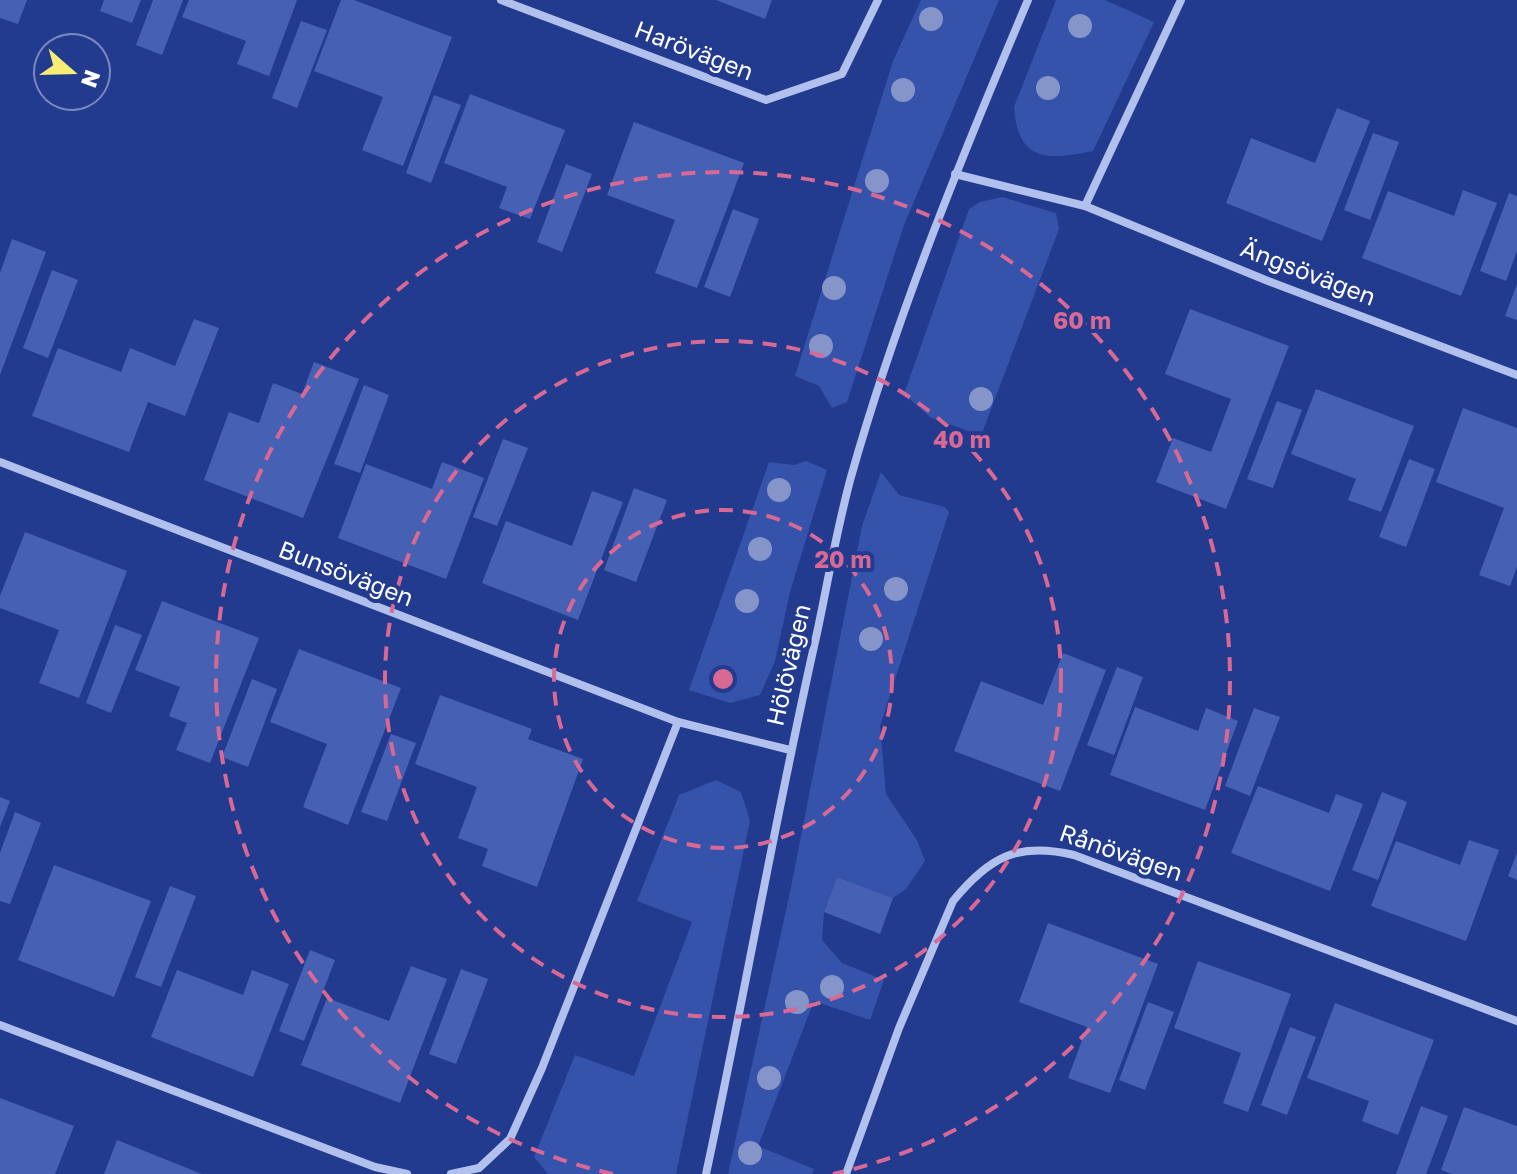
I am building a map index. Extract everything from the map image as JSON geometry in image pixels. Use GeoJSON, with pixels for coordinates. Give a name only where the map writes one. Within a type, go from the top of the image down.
{"type":"FeatureCollection","features":[{"type":"Feature","properties":{"kind":"street","name":"Harövägen"},"geometry":{"type":"LineString","coordinates":[[501,0],[766,100],[842,74],[878,0]]}},
{"type":"Feature","properties":{"kind":"street","name":"Hölövägen"},"geometry":{"type":"LineString","coordinates":[[706,1174],[741,1011],[790,750],[851,479],[892,351],[955,174],[1028,0]]}},
{"type":"Feature","properties":{"kind":"street"},"geometry":{"type":"LineString","coordinates":[[1085,206],[1181,0]]}},
{"type":"Feature","properties":{"kind":"street","name":"Ängsövägen"},"geometry":{"type":"LineString","coordinates":[[955,174],[1085,206],[1268,281],[1517,375]]}},
{"type":"Feature","properties":{"kind":"street","name":"Bunsövägen"},"geometry":{"type":"LineString","coordinates":[[0,462],[678,722],[790,750]]}},
{"type":"Feature","properties":{"kind":"street"},"geometry":{"type":"LineString","coordinates":[[451,1174],[479,1168],[510,1139],[678,722]]}},
{"type":"Feature","properties":{"kind":"street","name":"Rånövägen"},"geometry":{"type":"LineString","coordinates":[[846,1174],[899,1028],[953,901],[965,886],[1010,853],[1040,847],[1074,855],[1517,1021]]}},
{"type":"Feature","properties":{"kind":"street"},"geometry":{"type":"LineString","coordinates":[[0,1025],[375,1167],[407,1174]]}},
{"type":"Feature","properties":{"kind":"shaded area"},"geometry":{"type":"Polygon","coordinates":[[[921,0],[999,0],[904,225],[847,402],[832,408],[819,386],[795,376],[893,61],[921,0]]]}},
{"type":"Feature","properties":{"kind":"shaded area"},"geometry":{"type":"Polygon","coordinates":[[[1056,0],[1105,0],[1154,22],[1093,151],[1049,156],[1029,148],[1022,139],[1014,107],[1056,0]]]}},
{"type":"Feature","properties":{"kind":"shaded area"},"geometry":{"type":"Polygon","coordinates":[[[1002,197],[1056,213],[1059,229],[981,436],[930,417],[904,394],[969,209],[980,202],[1002,197]]]}},
{"type":"Feature","properties":{"kind":"shaded area"},"geometry":{"type":"Polygon","coordinates":[[[806,461],[827,470],[790,592],[775,661],[760,695],[730,703],[689,690],[769,462],[794,465],[806,461]]]}},
{"type":"Feature","properties":{"kind":"shaded area"},"geometry":{"type":"Polygon","coordinates":[[[881,472],[899,495],[945,507],[949,512],[880,726],[886,794],[917,840],[925,861],[906,889],[893,898],[837,877],[824,912],[822,940],[842,963],[884,980],[870,1020],[814,1001],[758,1146],[814,1169],[812,1174],[728,1174],[790,892],[862,526],[881,472]]]}},
{"type":"Feature","properties":{"kind":"shaded area"},"geometry":{"type":"Polygon","coordinates":[[[716,780],[741,792],[750,821],[676,1174],[548,1174],[534,1157],[575,1055],[634,1076],[692,922],[637,901],[679,795],[716,780]]]}},
{"type":"Feature","properties":{"kind":"building"},"geometry":{"type":"Polygon","coordinates":[[[0,0],[27,0],[18,24],[0,18],[0,0]]]}},
{"type":"Feature","properties":{"kind":"building"},"geometry":{"type":"Polygon","coordinates":[[[104,0],[141,0],[132,23],[100,11],[104,0]]]}},
{"type":"Feature","properties":{"kind":"building"},"geometry":{"type":"Polygon","coordinates":[[[153,0],[183,0],[162,55],[136,45],[153,0]]]}},
{"type":"Feature","properties":{"kind":"building"},"geometry":{"type":"Polygon","coordinates":[[[189,0],[297,0],[269,76],[237,64],[246,41],[182,17],[189,0]]]}},
{"type":"Feature","properties":{"kind":"building"},"geometry":{"type":"Polygon","coordinates":[[[341,0],[354,0],[452,37],[403,166],[362,150],[383,97],[314,71],[341,0]]]}},
{"type":"Feature","properties":{"kind":"building"},"geometry":{"type":"Polygon","coordinates":[[[716,0],[772,0],[765,19],[716,0]]]}},
{"type":"Feature","properties":{"kind":"building"},"geometry":{"type":"Polygon","coordinates":[[[301,21],[327,30],[297,108],[272,98],[301,21]]]}},
{"type":"Feature","properties":{"kind":"building"},"geometry":{"type":"Polygon","coordinates":[[[470,94],[565,130],[530,219],[499,208],[507,187],[444,163],[470,94]]]}},
{"type":"Feature","properties":{"kind":"building"},"geometry":{"type":"Polygon","coordinates":[[[434,95],[461,105],[431,183],[406,173],[434,95]]]}},
{"type":"Feature","properties":{"kind":"building"},"geometry":{"type":"Polygon","coordinates":[[[1337,108],[1370,121],[1322,241],[1226,203],[1251,138],[1315,163],[1337,108]]]}},
{"type":"Feature","properties":{"kind":"building"},"geometry":{"type":"Polygon","coordinates":[[[634,122],[744,163],[697,288],[655,273],[675,220],[607,195],[634,122]]]}},
{"type":"Feature","properties":{"kind":"building"},"geometry":{"type":"Polygon","coordinates":[[[1373,133],[1399,142],[1370,220],[1344,210],[1373,133]]]}},
{"type":"Feature","properties":{"kind":"building"},"geometry":{"type":"Polygon","coordinates":[[[566,164],[592,174],[562,252],[537,242],[566,164]]]}},
{"type":"Feature","properties":{"kind":"building"},"geometry":{"type":"Polygon","coordinates":[[[1463,190],[1497,203],[1461,296],[1362,258],[1388,191],[1454,216],[1463,190]]]}},
{"type":"Feature","properties":{"kind":"building"},"geometry":{"type":"Polygon","coordinates":[[[1509,193],[1517,196],[1517,251],[1506,281],[1480,271],[1509,193]]]}},
{"type":"Feature","properties":{"kind":"building"},"geometry":{"type":"Polygon","coordinates":[[[733,209],[759,219],[730,297],[704,287],[733,209]]]}},
{"type":"Feature","properties":{"kind":"building"},"geometry":{"type":"Polygon","coordinates":[[[12,239],[46,252],[0,375],[0,273],[12,239]]]}},
{"type":"Feature","properties":{"kind":"building"},"geometry":{"type":"Polygon","coordinates":[[[52,270],[78,280],[48,358],[23,348],[52,270]]]}},
{"type":"Feature","properties":{"kind":"building"},"geometry":{"type":"Polygon","coordinates":[[[1517,284],[1517,320],[1505,316],[1517,284]]]}},
{"type":"Feature","properties":{"kind":"building"},"geometry":{"type":"Polygon","coordinates":[[[1190,309],[1289,346],[1226,509],[1156,482],[1173,438],[1211,452],[1231,399],[1165,374],[1190,309]]]}},
{"type":"Feature","properties":{"kind":"building"},"geometry":{"type":"Polygon","coordinates":[[[194,319],[219,328],[185,416],[148,402],[129,452],[32,416],[58,348],[121,372],[130,348],[175,366],[194,319]]]}},
{"type":"Feature","properties":{"kind":"building"},"geometry":{"type":"Polygon","coordinates":[[[314,362],[359,379],[303,518],[204,480],[229,412],[259,423],[273,383],[302,394],[314,362]]]}},
{"type":"Feature","properties":{"kind":"building"},"geometry":{"type":"Polygon","coordinates":[[[364,385],[389,395],[360,473],[334,464],[364,385]]]}},
{"type":"Feature","properties":{"kind":"building"},"geometry":{"type":"Polygon","coordinates":[[[1316,389],[1414,426],[1381,512],[1348,500],[1356,479],[1291,454],[1316,389]]]}},
{"type":"Feature","properties":{"kind":"building"},"geometry":{"type":"Polygon","coordinates":[[[1277,401],[1302,410],[1273,488],[1247,479],[1277,401]]]}},
{"type":"Feature","properties":{"kind":"building"},"geometry":{"type":"Polygon","coordinates":[[[1463,408],[1517,428],[1517,567],[1510,586],[1479,575],[1504,508],[1436,482],[1463,408]]]}},
{"type":"Feature","properties":{"kind":"building"},"geometry":{"type":"Polygon","coordinates":[[[503,439],[528,448],[497,526],[473,517],[503,439]]]}},
{"type":"Feature","properties":{"kind":"building"},"geometry":{"type":"Polygon","coordinates":[[[1409,459],[1435,469],[1406,547],[1379,537],[1409,459]]]}},
{"type":"Feature","properties":{"kind":"building"},"geometry":{"type":"Polygon","coordinates":[[[442,462],[484,478],[446,579],[338,538],[366,464],[432,489],[442,462]]]}},
{"type":"Feature","properties":{"kind":"building"},"geometry":{"type":"Polygon","coordinates":[[[634,488],[667,500],[636,582],[604,570],[634,488]]]}},
{"type":"Feature","properties":{"kind":"building"},"geometry":{"type":"Polygon","coordinates":[[[592,491],[623,502],[578,620],[482,583],[506,521],[572,546],[592,491]]]}},
{"type":"Feature","properties":{"kind":"building"},"geometry":{"type":"Polygon","coordinates":[[[25,532],[127,571],[79,698],[39,683],[59,630],[0,608],[0,596],[25,532]]]}},
{"type":"Feature","properties":{"kind":"building"},"geometry":{"type":"Polygon","coordinates":[[[162,601],[259,638],[210,763],[176,750],[187,723],[169,716],[180,687],[135,670],[162,601]]]}},
{"type":"Feature","properties":{"kind":"building"},"geometry":{"type":"Polygon","coordinates":[[[115,625],[142,635],[111,713],[86,703],[115,625]]]}},
{"type":"Feature","properties":{"kind":"building"},"geometry":{"type":"Polygon","coordinates":[[[299,649],[401,688],[348,825],[303,807],[327,744],[270,722],[299,649]]]}},
{"type":"Feature","properties":{"kind":"building"},"geometry":{"type":"Polygon","coordinates":[[[1063,653],[1106,670],[1060,791],[954,751],[981,681],[1043,705],[1063,653]]]}},
{"type":"Feature","properties":{"kind":"building"},"geometry":{"type":"Polygon","coordinates":[[[1117,667],[1143,677],[1114,755],[1087,745],[1117,667]]]}},
{"type":"Feature","properties":{"kind":"building"},"geometry":{"type":"Polygon","coordinates":[[[252,679],[277,689],[248,767],[222,757],[252,679]]]}},
{"type":"Feature","properties":{"kind":"building"},"geometry":{"type":"Polygon","coordinates":[[[440,695],[532,729],[528,739],[583,759],[537,887],[482,866],[488,849],[458,838],[477,787],[415,764],[440,695]]]}},
{"type":"Feature","properties":{"kind":"building"},"geometry":{"type":"Polygon","coordinates":[[[1135,707],[1198,731],[1206,708],[1238,721],[1205,810],[1110,775],[1135,707]]]}},
{"type":"Feature","properties":{"kind":"building"},"geometry":{"type":"Polygon","coordinates":[[[1254,708],[1280,717],[1250,796],[1225,786],[1254,708]]]}},
{"type":"Feature","properties":{"kind":"building"},"geometry":{"type":"Polygon","coordinates":[[[391,734],[416,743],[387,821],[361,812],[391,734]]]}},
{"type":"Feature","properties":{"kind":"building"},"geometry":{"type":"Polygon","coordinates":[[[1258,786],[1329,813],[1336,794],[1363,804],[1330,891],[1231,853],[1258,786]]]}},
{"type":"Feature","properties":{"kind":"building"},"geometry":{"type":"Polygon","coordinates":[[[1382,792],[1407,802],[1378,880],[1352,870],[1382,792]]]}},
{"type":"Feature","properties":{"kind":"building"},"geometry":{"type":"Polygon","coordinates":[[[0,797],[10,801],[0,827],[0,797]]]}},
{"type":"Feature","properties":{"kind":"building"},"geometry":{"type":"Polygon","coordinates":[[[15,812],[41,823],[10,904],[0,901],[0,853],[15,812]]]}},
{"type":"Feature","properties":{"kind":"building"},"geometry":{"type":"Polygon","coordinates":[[[1469,840],[1499,850],[1466,941],[1371,906],[1396,841],[1460,865],[1469,840]]]}},
{"type":"Feature","properties":{"kind":"building"},"geometry":{"type":"Polygon","coordinates":[[[1517,853],[1517,880],[1508,876],[1517,853]]]}},
{"type":"Feature","properties":{"kind":"building"},"geometry":{"type":"Polygon","coordinates":[[[54,865],[151,901],[114,997],[18,960],[54,865]]]}},
{"type":"Feature","properties":{"kind":"building"},"geometry":{"type":"Polygon","coordinates":[[[837,877],[893,898],[880,934],[824,912],[837,877]]]}},
{"type":"Feature","properties":{"kind":"building"},"geometry":{"type":"Polygon","coordinates":[[[170,886],[196,896],[161,987],[135,977],[170,886]]]}},
{"type":"Feature","properties":{"kind":"building"},"geometry":{"type":"Polygon","coordinates":[[[1048,923],[1158,964],[1110,1093],[1068,1078],[1087,1027],[1019,1002],[1048,923]]]}},
{"type":"Feature","properties":{"kind":"building"},"geometry":{"type":"Polygon","coordinates":[[[310,950],[335,960],[304,1041],[279,1031],[310,950]]]}},
{"type":"Feature","properties":{"kind":"building"},"geometry":{"type":"Polygon","coordinates":[[[1198,961],[1291,994],[1248,1112],[1223,1103],[1241,1053],[1174,1028],[1198,961]]]}},
{"type":"Feature","properties":{"kind":"building"},"geometry":{"type":"Polygon","coordinates":[[[411,966],[447,979],[400,1103],[301,1065],[327,998],[389,1021],[411,966]]]}},
{"type":"Feature","properties":{"kind":"building"},"geometry":{"type":"Polygon","coordinates":[[[461,969],[488,979],[456,1064],[429,1054],[461,969]]]}},
{"type":"Feature","properties":{"kind":"building"},"geometry":{"type":"Polygon","coordinates":[[[177,970],[243,995],[252,970],[289,984],[253,1077],[151,1037],[177,970]]]}},
{"type":"Feature","properties":{"kind":"building"},"geometry":{"type":"Polygon","coordinates":[[[1148,1002],[1174,1012],[1145,1090],[1119,1080],[1148,1002]]]}},
{"type":"Feature","properties":{"kind":"building"},"geometry":{"type":"Polygon","coordinates":[[[1335,1003],[1434,1040],[1398,1135],[1362,1121],[1369,1101],[1307,1078],[1335,1003]]]}},
{"type":"Feature","properties":{"kind":"building"},"geometry":{"type":"Polygon","coordinates":[[[1290,1027],[1316,1037],[1287,1115],[1261,1105],[1290,1027]]]}},
{"type":"Feature","properties":{"kind":"building"},"geometry":{"type":"Polygon","coordinates":[[[0,1098],[74,1126],[55,1174],[0,1174],[0,1098]]]}},
{"type":"Feature","properties":{"kind":"building"},"geometry":{"type":"Polygon","coordinates":[[[1421,1106],[1448,1116],[1426,1174],[1396,1174],[1421,1106]]]}},
{"type":"Feature","properties":{"kind":"building"},"geometry":{"type":"Polygon","coordinates":[[[1464,1107],[1517,1126],[1517,1174],[1452,1174],[1441,1170],[1464,1107]]]}},
{"type":"Feature","properties":{"kind":"building"},"geometry":{"type":"Polygon","coordinates":[[[117,1140],[202,1174],[104,1174],[117,1140]]]}}]}
